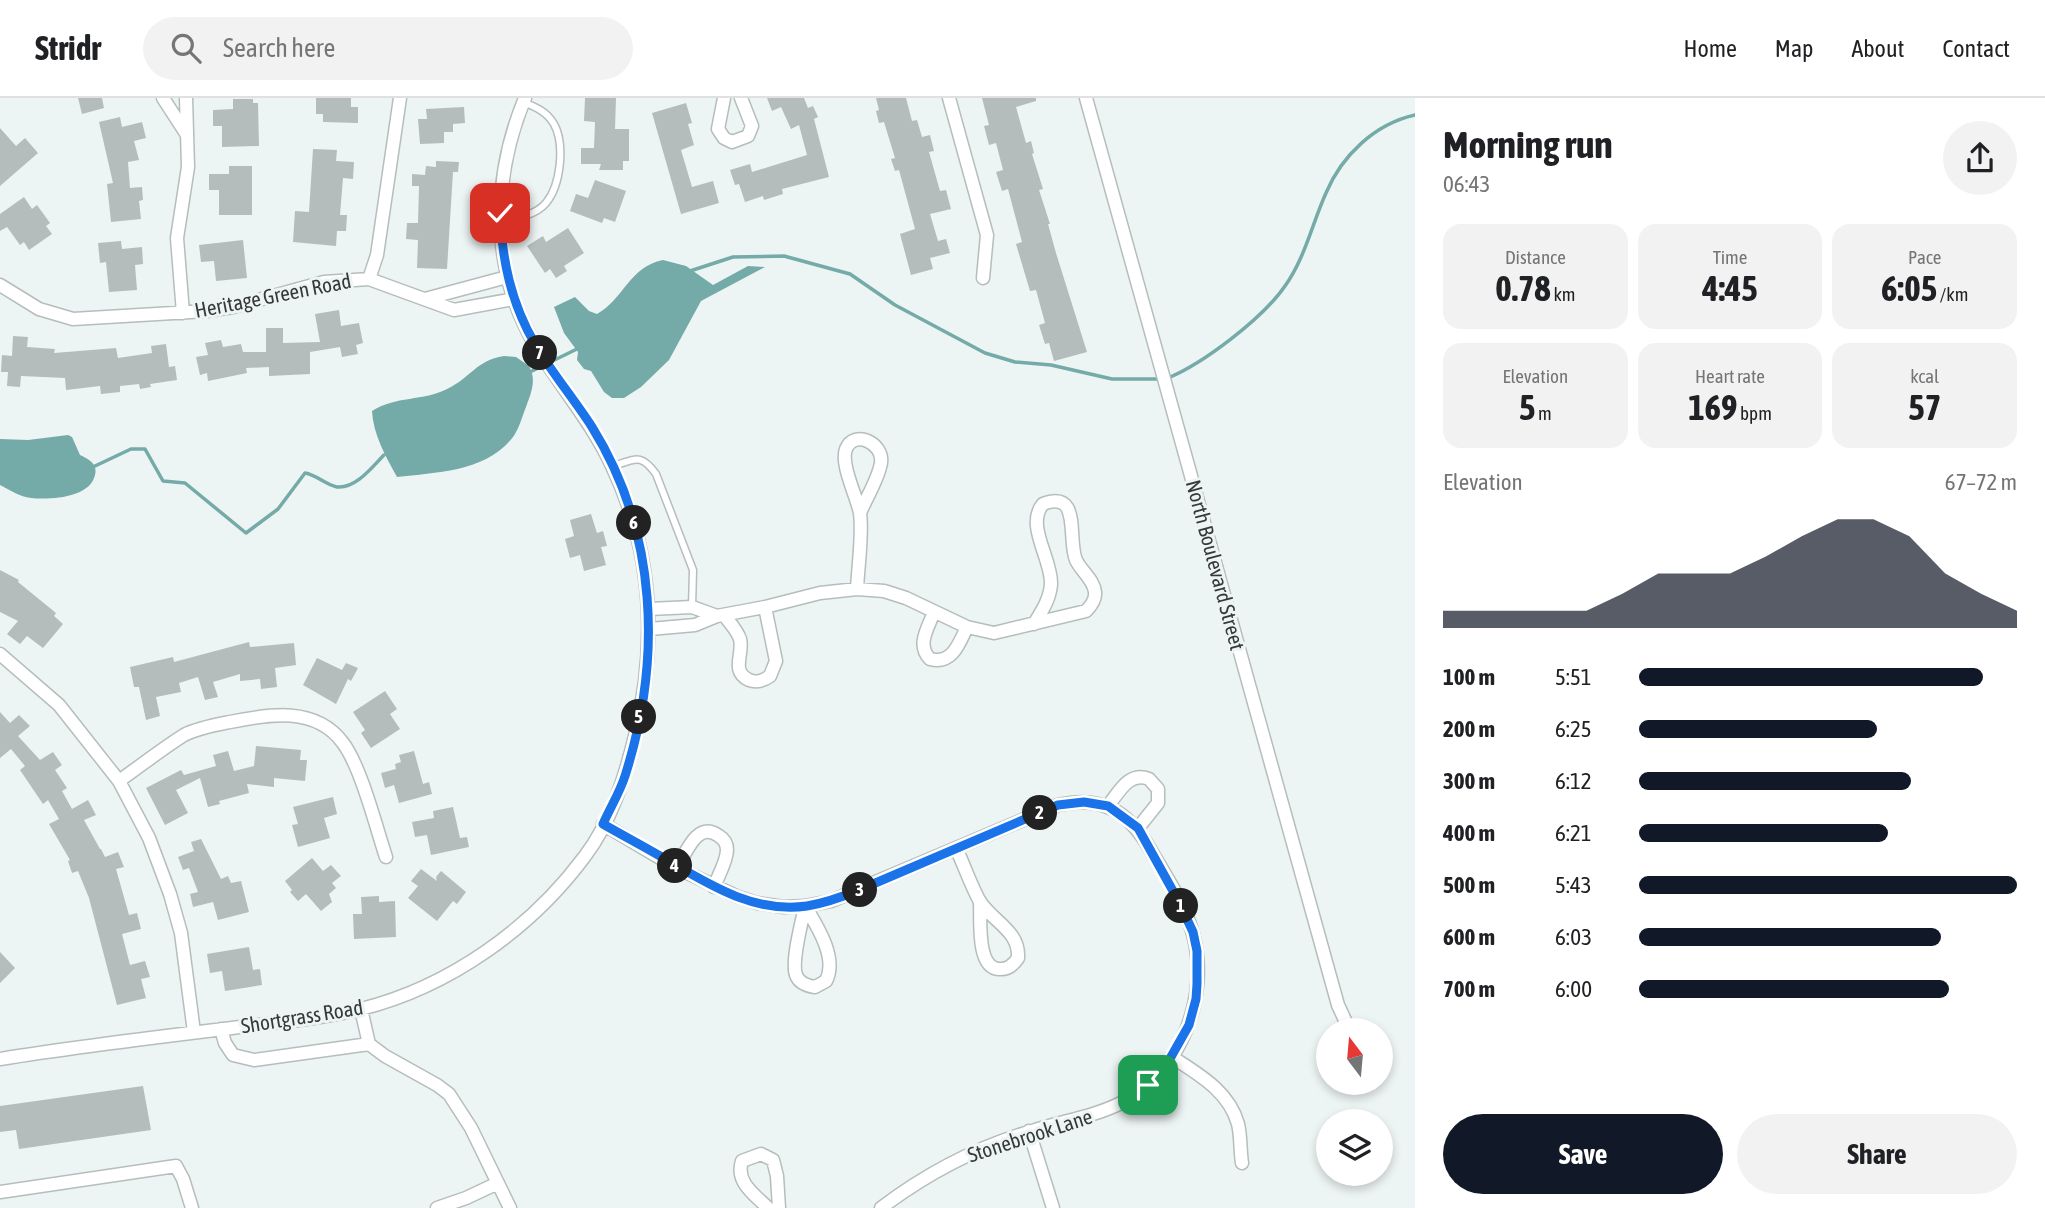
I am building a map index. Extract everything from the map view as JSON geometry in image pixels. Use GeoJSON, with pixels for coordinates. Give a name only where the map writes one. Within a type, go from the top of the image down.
{"type":"FeatureCollection","features":[{"type":"Feature","properties":{"kind":"street"},"geometry":{"type":"LineString","coordinates":[[163,98],[187,135]]}},
{"type":"Feature","properties":{"kind":"street"},"geometry":{"type":"LineString","coordinates":[[183,313],[177,268],[177,238],[188,167],[186,98]]}},
{"type":"Feature","properties":{"kind":"street"},"geometry":{"type":"LineString","coordinates":[[369,279],[377,255],[400,98]]}},
{"type":"Feature","properties":{"kind":"street"},"geometry":{"type":"LineString","coordinates":[[724,98],[718,128],[724,138],[732,142],[748,136],[752,126],[741,98]]}},
{"type":"Feature","properties":{"kind":"street"},"geometry":{"type":"LineString","coordinates":[[949,98],[987,235],[983,278]]}},
{"type":"Feature","properties":{"kind":"street","name":"North Boulevard Street"},"geometry":{"type":"LineString","coordinates":[[1086,98],[1338,1004],[1344,1018]]}},
{"type":"Feature","properties":{"kind":"street","name":"Shortgrass Road"},"geometry":{"type":"LineString","coordinates":[[0,1059],[362,1009],[434,981],[465,965],[506,938],[550,897],[587,855],[625,777],[644,696],[650,629],[649,609],[638,537],[613,466],[594,430],[535,344],[507,277],[500,220],[500,185],[507,150],[524,100]]}},
{"type":"Feature","properties":{"kind":"street"},"geometry":{"type":"LineString","coordinates":[[425,299],[507,277]]}},
{"type":"Feature","properties":{"kind":"street","name":"Heritage Green Road"},"geometry":{"type":"LineString","coordinates":[[0,285],[39,309],[73,319],[183,313],[233,307],[324,282],[369,279],[454,310],[514,299]]}},
{"type":"Feature","properties":{"kind":"street"},"geometry":{"type":"LineString","coordinates":[[857,589],[860,513],[845,460],[845,450],[850,444],[864,439],[877,447],[881,464],[860,513]]}},
{"type":"Feature","properties":{"kind":"street"},"geometry":{"type":"LineString","coordinates":[[650,629],[695,625],[721,615],[820,593],[857,589],[884,591],[906,598],[967,627],[994,633],[1034,624],[1086,611],[1095,597],[1095,590],[1080,568],[1072,547],[1072,519],[1069,510],[1057,501],[1042,504],[1036,516],[1051,581],[1047,603],[1034,624]]}},
{"type":"Feature","properties":{"kind":"street"},"geometry":{"type":"LineString","coordinates":[[649,609],[692,607],[721,615],[740,640],[738,667],[741,673],[751,681],[758,682],[770,676],[776,661],[765,607]]}},
{"type":"Feature","properties":{"kind":"street"},"geometry":{"type":"LineString","coordinates":[[934,612],[922,643],[930,659],[938,661],[951,657],[967,627]]}},
{"type":"Feature","properties":{"kind":"street"},"geometry":{"type":"LineString","coordinates":[[0,654],[59,705],[118,781],[149,838],[181,933],[194,1032]]}},
{"type":"Feature","properties":{"kind":"street"},"geometry":{"type":"LineString","coordinates":[[118,781],[186,734],[264,715],[293,715],[328,725],[344,744],[356,769],[386,857]]}},
{"type":"Feature","properties":{"kind":"street"},"geometry":{"type":"LineString","coordinates":[[603,824],[714,887],[757,903],[784,907],[805,906],[849,894],[1058,805],[1084,802],[1108,806],[1138,828],[1158,803],[1158,789],[1149,779],[1136,777],[1129,780],[1108,806]]}},
{"type":"Feature","properties":{"kind":"street","name":"Stonebrook Lane"},"geometry":{"type":"LineString","coordinates":[[881,1208],[918,1181],[952,1162],[1029,1132],[1097,1114],[1125,1101],[1163,1071],[1189,1025],[1196,999],[1197,951],[1186,916],[1138,828]]}},
{"type":"Feature","properties":{"kind":"street"},"geometry":{"type":"LineString","coordinates":[[677,868],[695,837],[705,832],[717,834],[726,844],[727,851],[714,887]]}},
{"type":"Feature","properties":{"kind":"street"},"geometry":{"type":"LineString","coordinates":[[956,848],[980,902],[1014,938],[1019,948],[1018,958],[1007,968],[998,970],[985,960],[980,902]]}},
{"type":"Feature","properties":{"kind":"street"},"geometry":{"type":"LineString","coordinates":[[805,906],[831,964],[827,981],[815,987],[801,982],[796,975],[795,964],[805,906]]}},
{"type":"Feature","properties":{"kind":"street"},"geometry":{"type":"LineString","coordinates":[[362,1009],[369,1044],[385,1056],[437,1084],[449,1094],[471,1128],[510,1208]]}},
{"type":"Feature","properties":{"kind":"street"},"geometry":{"type":"LineString","coordinates":[[221,1029],[225,1043],[233,1055],[254,1060],[369,1044]]}},
{"type":"Feature","properties":{"kind":"street"},"geometry":{"type":"LineString","coordinates":[[1172,1057],[1212,1082],[1227,1103],[1237,1122],[1242,1163]]}},
{"type":"Feature","properties":{"kind":"street"},"geometry":{"type":"LineString","coordinates":[[1029,1132],[1053,1208]]}},
{"type":"Feature","properties":{"kind":"street"},"geometry":{"type":"LineString","coordinates":[[768,1208],[744,1185],[739,1170],[742,1161],[751,1156],[761,1154],[773,1160],[779,1208]]}},
{"type":"Feature","properties":{"kind":"street"},"geometry":{"type":"LineString","coordinates":[[0,1192],[176,1166],[192,1208]]}},
{"type":"Feature","properties":{"kind":"street"},"geometry":{"type":"LineString","coordinates":[[436,1208],[498,1183]]}},
{"type":"Feature","properties":{"kind":"lane"},"geometry":{"type":"LineString","coordinates":[[500,220],[524,216],[546,203],[554,189],[558,171],[560,150],[554,123],[545,112],[524,100]]}},
{"type":"Feature","properties":{"kind":"lane"},"geometry":{"type":"LineString","coordinates":[[613,466],[638,458],[647,461],[656,474],[692,570],[692,607]]}},
{"type":"Feature","properties":{"kind":"water"},"geometry":{"type":"Polygon","coordinates":[[[663,260],[686,266],[713,285],[748,266],[765,267],[701,301],[669,360],[641,387],[624,398],[612,398],[604,392],[591,371],[584,369],[577,360],[578,352],[564,333],[554,307],[575,297],[589,311],[597,314],[614,300],[642,269],[663,260]]]}},
{"type":"Feature","properties":{"kind":"water"},"geometry":{"type":"Polygon","coordinates":[[[504,356],[516,357],[529,366],[533,376],[530,397],[513,437],[502,449],[475,464],[397,477],[377,437],[372,411],[390,403],[438,393],[480,365],[504,356]]]}},
{"type":"Feature","properties":{"kind":"water"},"geometry":{"type":"Polygon","coordinates":[[[68,435],[72,437],[80,455],[95,467],[92,483],[86,489],[68,496],[39,499],[23,496],[0,485],[0,439],[28,440],[68,435]]]}},
{"type":"Feature","properties":{"kind":"building"},"geometry":{"type":"Polygon","coordinates":[[[78,98],[102,98],[104,108],[82,114],[78,98]]]}},
{"type":"Feature","properties":{"kind":"building"},"geometry":{"type":"Polygon","coordinates":[[[316,98],[351,98],[351,107],[358,107],[358,123],[323,122],[323,114],[316,114],[316,98]]]}},
{"type":"Feature","properties":{"kind":"building"},"geometry":{"type":"Polygon","coordinates":[[[585,98],[616,98],[615,129],[629,129],[629,161],[623,161],[623,170],[599,170],[601,164],[581,164],[581,148],[594,148],[595,122],[584,121],[585,98]]]}},
{"type":"Feature","properties":{"kind":"building"},"geometry":{"type":"Polygon","coordinates":[[[767,98],[804,98],[808,108],[813,106],[818,117],[814,119],[829,177],[782,189],[783,194],[764,200],[763,196],[745,202],[739,184],[735,185],[730,170],[750,164],[752,172],[807,155],[799,125],[791,129],[781,107],[772,111],[767,98]]]}},
{"type":"Feature","properties":{"kind":"building"},"geometry":{"type":"Polygon","coordinates":[[[876,98],[906,98],[912,121],[917,120],[922,137],[930,135],[934,151],[929,152],[940,191],[946,190],[951,209],[930,214],[938,241],[946,239],[950,253],[930,258],[933,269],[911,275],[900,234],[915,229],[899,170],[895,171],[891,159],[895,158],[884,122],[879,123],[876,98]]]}},
{"type":"Feature","properties":{"kind":"building"},"geometry":{"type":"Polygon","coordinates":[[[982,98],[1036,98],[1036,101],[1016,107],[1026,143],[1031,141],[1032,154],[1043,189],[1039,190],[1048,224],[1087,352],[1054,361],[1049,343],[1045,344],[1039,325],[1045,323],[1036,290],[1030,291],[1016,244],[1022,242],[1008,189],[1002,191],[996,172],[1003,170],[996,143],[989,145],[984,126],[989,125],[982,98]]]}},
{"type":"Feature","properties":{"kind":"building"},"geometry":{"type":"Polygon","coordinates":[[[233,99],[253,99],[253,103],[258,103],[259,146],[222,147],[222,126],[213,126],[213,110],[233,109],[233,99]]]}},
{"type":"Feature","properties":{"kind":"building"},"geometry":{"type":"Polygon","coordinates":[[[686,103],[692,123],[688,124],[694,145],[681,150],[692,187],[713,181],[719,203],[681,214],[652,113],[686,103]]]}},
{"type":"Feature","properties":{"kind":"building"},"geometry":{"type":"Polygon","coordinates":[[[464,107],[465,123],[453,124],[453,132],[444,132],[444,143],[420,144],[418,119],[427,119],[426,109],[464,107]]]}},
{"type":"Feature","properties":{"kind":"building"},"geometry":{"type":"Polygon","coordinates":[[[120,117],[122,127],[142,122],[146,138],[134,141],[139,160],[128,162],[130,188],[142,187],[143,200],[139,201],[141,219],[111,222],[107,184],[113,183],[99,122],[120,117]]]}},
{"type":"Feature","properties":{"kind":"building"},"geometry":{"type":"Polygon","coordinates":[[[0,128],[16,146],[25,138],[38,153],[0,186],[0,128]]]}},
{"type":"Feature","properties":{"kind":"building"},"geometry":{"type":"Polygon","coordinates":[[[313,149],[337,150],[336,161],[354,162],[353,179],[343,178],[340,215],[347,215],[346,231],[337,231],[336,246],[293,242],[295,211],[309,212],[313,149]]]}},
{"type":"Feature","properties":{"kind":"building"},"geometry":{"type":"Polygon","coordinates":[[[436,161],[459,162],[458,172],[453,172],[447,269],[417,268],[418,240],[406,239],[407,223],[418,223],[419,186],[412,186],[412,174],[425,175],[426,166],[436,167],[436,161]]]}},
{"type":"Feature","properties":{"kind":"building"},"geometry":{"type":"Polygon","coordinates":[[[229,166],[252,166],[252,215],[219,215],[219,190],[209,190],[209,174],[229,174],[229,166]]]}},
{"type":"Feature","properties":{"kind":"building"},"geometry":{"type":"Polygon","coordinates":[[[595,180],[626,191],[615,222],[604,218],[602,223],[570,211],[576,194],[588,198],[595,180]]]}},
{"type":"Feature","properties":{"kind":"building"},"geometry":{"type":"Polygon","coordinates":[[[24,197],[32,209],[37,205],[50,223],[46,226],[52,234],[29,250],[24,242],[20,245],[7,227],[0,231],[0,214],[24,197]]]}},
{"type":"Feature","properties":{"kind":"building"},"geometry":{"type":"Polygon","coordinates":[[[568,228],[584,253],[564,266],[567,271],[556,278],[550,269],[545,273],[527,246],[543,236],[546,242],[568,228]]]}},
{"type":"Feature","properties":{"kind":"building"},"geometry":{"type":"Polygon","coordinates":[[[243,240],[247,278],[216,281],[214,261],[201,262],[199,245],[243,240]]]}},
{"type":"Feature","properties":{"kind":"building"},"geometry":{"type":"Polygon","coordinates":[[[121,241],[122,249],[142,247],[143,264],[135,265],[137,290],[109,292],[106,262],[100,263],[98,243],[121,241]]]}},
{"type":"Feature","properties":{"kind":"building"},"geometry":{"type":"Polygon","coordinates":[[[339,310],[341,326],[359,323],[363,343],[356,345],[358,354],[342,357],[340,347],[310,352],[310,374],[269,376],[269,367],[246,368],[247,373],[208,381],[207,373],[200,375],[196,357],[208,355],[205,343],[221,340],[223,347],[241,344],[243,352],[266,352],[266,328],[283,328],[283,343],[320,342],[315,314],[339,310]]]}},
{"type":"Feature","properties":{"kind":"building"},"geometry":{"type":"Polygon","coordinates":[[[13,336],[28,337],[27,347],[55,349],[54,353],[116,348],[118,358],[152,353],[151,346],[166,344],[169,367],[175,366],[177,380],[150,384],[151,387],[140,389],[139,384],[120,386],[120,392],[101,394],[100,386],[66,390],[65,378],[21,376],[20,387],[7,386],[8,372],[1,372],[2,355],[12,356],[13,336]]]}},
{"type":"Feature","properties":{"kind":"building"},"geometry":{"type":"Polygon","coordinates":[[[591,514],[597,533],[603,531],[607,546],[601,547],[606,565],[584,571],[580,555],[570,558],[565,539],[574,536],[570,520],[591,514]]]}},
{"type":"Feature","properties":{"kind":"building"},"geometry":{"type":"Polygon","coordinates":[[[0,570],[19,580],[18,582],[56,613],[54,616],[63,624],[43,648],[27,636],[20,644],[7,634],[18,621],[0,612],[0,570]]]}},
{"type":"Feature","properties":{"kind":"building"},"geometry":{"type":"Polygon","coordinates":[[[249,642],[250,647],[294,643],[296,665],[275,668],[277,687],[261,689],[260,679],[240,681],[240,674],[213,682],[218,697],[205,700],[198,677],[179,683],[181,692],[156,697],[160,716],[146,720],[139,687],[134,687],[130,667],[173,657],[174,662],[249,642]]]}},
{"type":"Feature","properties":{"kind":"building"},"geometry":{"type":"Polygon","coordinates":[[[317,658],[342,670],[346,663],[358,668],[351,681],[348,679],[336,704],[303,685],[317,658]]]}},
{"type":"Feature","properties":{"kind":"building"},"geometry":{"type":"Polygon","coordinates":[[[385,691],[397,709],[390,714],[400,729],[371,748],[361,733],[365,730],[353,712],[385,691]]]}},
{"type":"Feature","properties":{"kind":"building"},"geometry":{"type":"Polygon","coordinates":[[[0,712],[10,723],[19,715],[30,726],[18,736],[40,760],[53,752],[62,765],[55,770],[67,788],[62,791],[72,809],[88,800],[96,815],[84,820],[100,849],[105,857],[118,852],[124,867],[116,869],[129,915],[137,913],[141,929],[122,934],[130,965],[145,961],[150,977],[141,979],[146,998],[117,1005],[89,898],[78,871],[72,873],[68,861],[70,860],[49,824],[59,819],[48,800],[43,804],[20,770],[25,766],[11,749],[0,758],[0,712]]]}},
{"type":"Feature","properties":{"kind":"building"},"geometry":{"type":"Polygon","coordinates":[[[256,746],[301,750],[300,760],[307,760],[305,781],[274,778],[274,787],[247,784],[249,793],[219,801],[220,804],[208,807],[200,778],[176,790],[188,813],[165,825],[146,788],[181,770],[184,775],[216,766],[213,755],[228,751],[234,771],[254,766],[256,746]]]}},
{"type":"Feature","properties":{"kind":"building"},"geometry":{"type":"Polygon","coordinates":[[[414,751],[423,784],[429,782],[432,794],[399,803],[394,785],[385,788],[381,773],[396,769],[395,764],[401,762],[399,755],[414,751]]]}},
{"type":"Feature","properties":{"kind":"building"},"geometry":{"type":"Polygon","coordinates":[[[333,797],[337,814],[324,818],[330,838],[298,847],[292,825],[298,824],[293,807],[333,797]]]}},
{"type":"Feature","properties":{"kind":"building"},"geometry":{"type":"Polygon","coordinates":[[[453,807],[460,838],[467,837],[469,847],[431,855],[427,835],[415,837],[412,822],[434,818],[433,811],[453,807]]]}},
{"type":"Feature","properties":{"kind":"building"},"geometry":{"type":"Polygon","coordinates":[[[201,839],[221,879],[228,876],[231,883],[241,881],[249,912],[218,920],[213,902],[193,907],[190,894],[198,892],[189,868],[183,870],[178,857],[194,851],[191,842],[201,839]]]}},
{"type":"Feature","properties":{"kind":"building"},"geometry":{"type":"Polygon","coordinates":[[[312,858],[323,871],[331,865],[341,876],[332,883],[336,888],[329,894],[332,902],[321,911],[306,894],[298,901],[285,881],[312,858]]]}},
{"type":"Feature","properties":{"kind":"building"},"geometry":{"type":"Polygon","coordinates":[[[421,869],[437,881],[436,877],[441,871],[466,892],[457,904],[453,901],[437,921],[408,898],[418,886],[411,881],[421,869]]]}},
{"type":"Feature","properties":{"kind":"building"},"geometry":{"type":"Polygon","coordinates":[[[379,896],[379,902],[395,901],[396,937],[354,939],[353,914],[362,914],[361,897],[379,896]]]}},
{"type":"Feature","properties":{"kind":"building"},"geometry":{"type":"Polygon","coordinates":[[[249,947],[253,970],[260,969],[262,985],[225,991],[222,971],[210,973],[207,954],[249,947]]]}},
{"type":"Feature","properties":{"kind":"building"},"geometry":{"type":"Polygon","coordinates":[[[0,952],[15,968],[0,983],[0,952]]]}},
{"type":"Feature","properties":{"kind":"building"},"geometry":{"type":"Polygon","coordinates":[[[143,1086],[151,1130],[19,1149],[16,1130],[0,1132],[0,1106],[143,1086]]]}},
{"type":"Feature","properties":{"kind":"waterway"},"geometry":{"type":"LineString","coordinates":[[1168,378],[1198,362],[1232,338],[1275,299],[1298,264],[1326,193],[1341,166],[1361,143],[1373,134],[1400,119],[1415,115]]}},
{"type":"Feature","properties":{"kind":"waterway"},"geometry":{"type":"LineString","coordinates":[[690,271],[733,257],[784,256],[850,274],[895,305],[985,353],[1015,362],[1051,365],[1112,379],[1160,379]]}},
{"type":"Feature","properties":{"kind":"waterway"},"geometry":{"type":"LineString","coordinates":[[532,371],[581,347]]}},
{"type":"Feature","properties":{"kind":"waterway"},"geometry":{"type":"LineString","coordinates":[[95,466],[131,449],[145,449],[163,481],[185,483],[246,533],[278,509],[305,473],[333,486],[344,487],[363,476],[384,455]]}},
{"type":"Feature","properties":{"kind":"route"},"geometry":{"type":"LineString","coordinates":[[500,213],[507,277],[514,299],[535,344],[594,430],[613,466],[638,537],[645,575],[650,629],[644,696],[625,777],[603,824],[714,887],[757,903],[784,907],[831,901],[1058,805],[1084,802],[1108,806],[1138,828],[1186,916],[1197,951],[1196,999],[1189,1025],[1163,1071],[1148,1085]]}}]}
